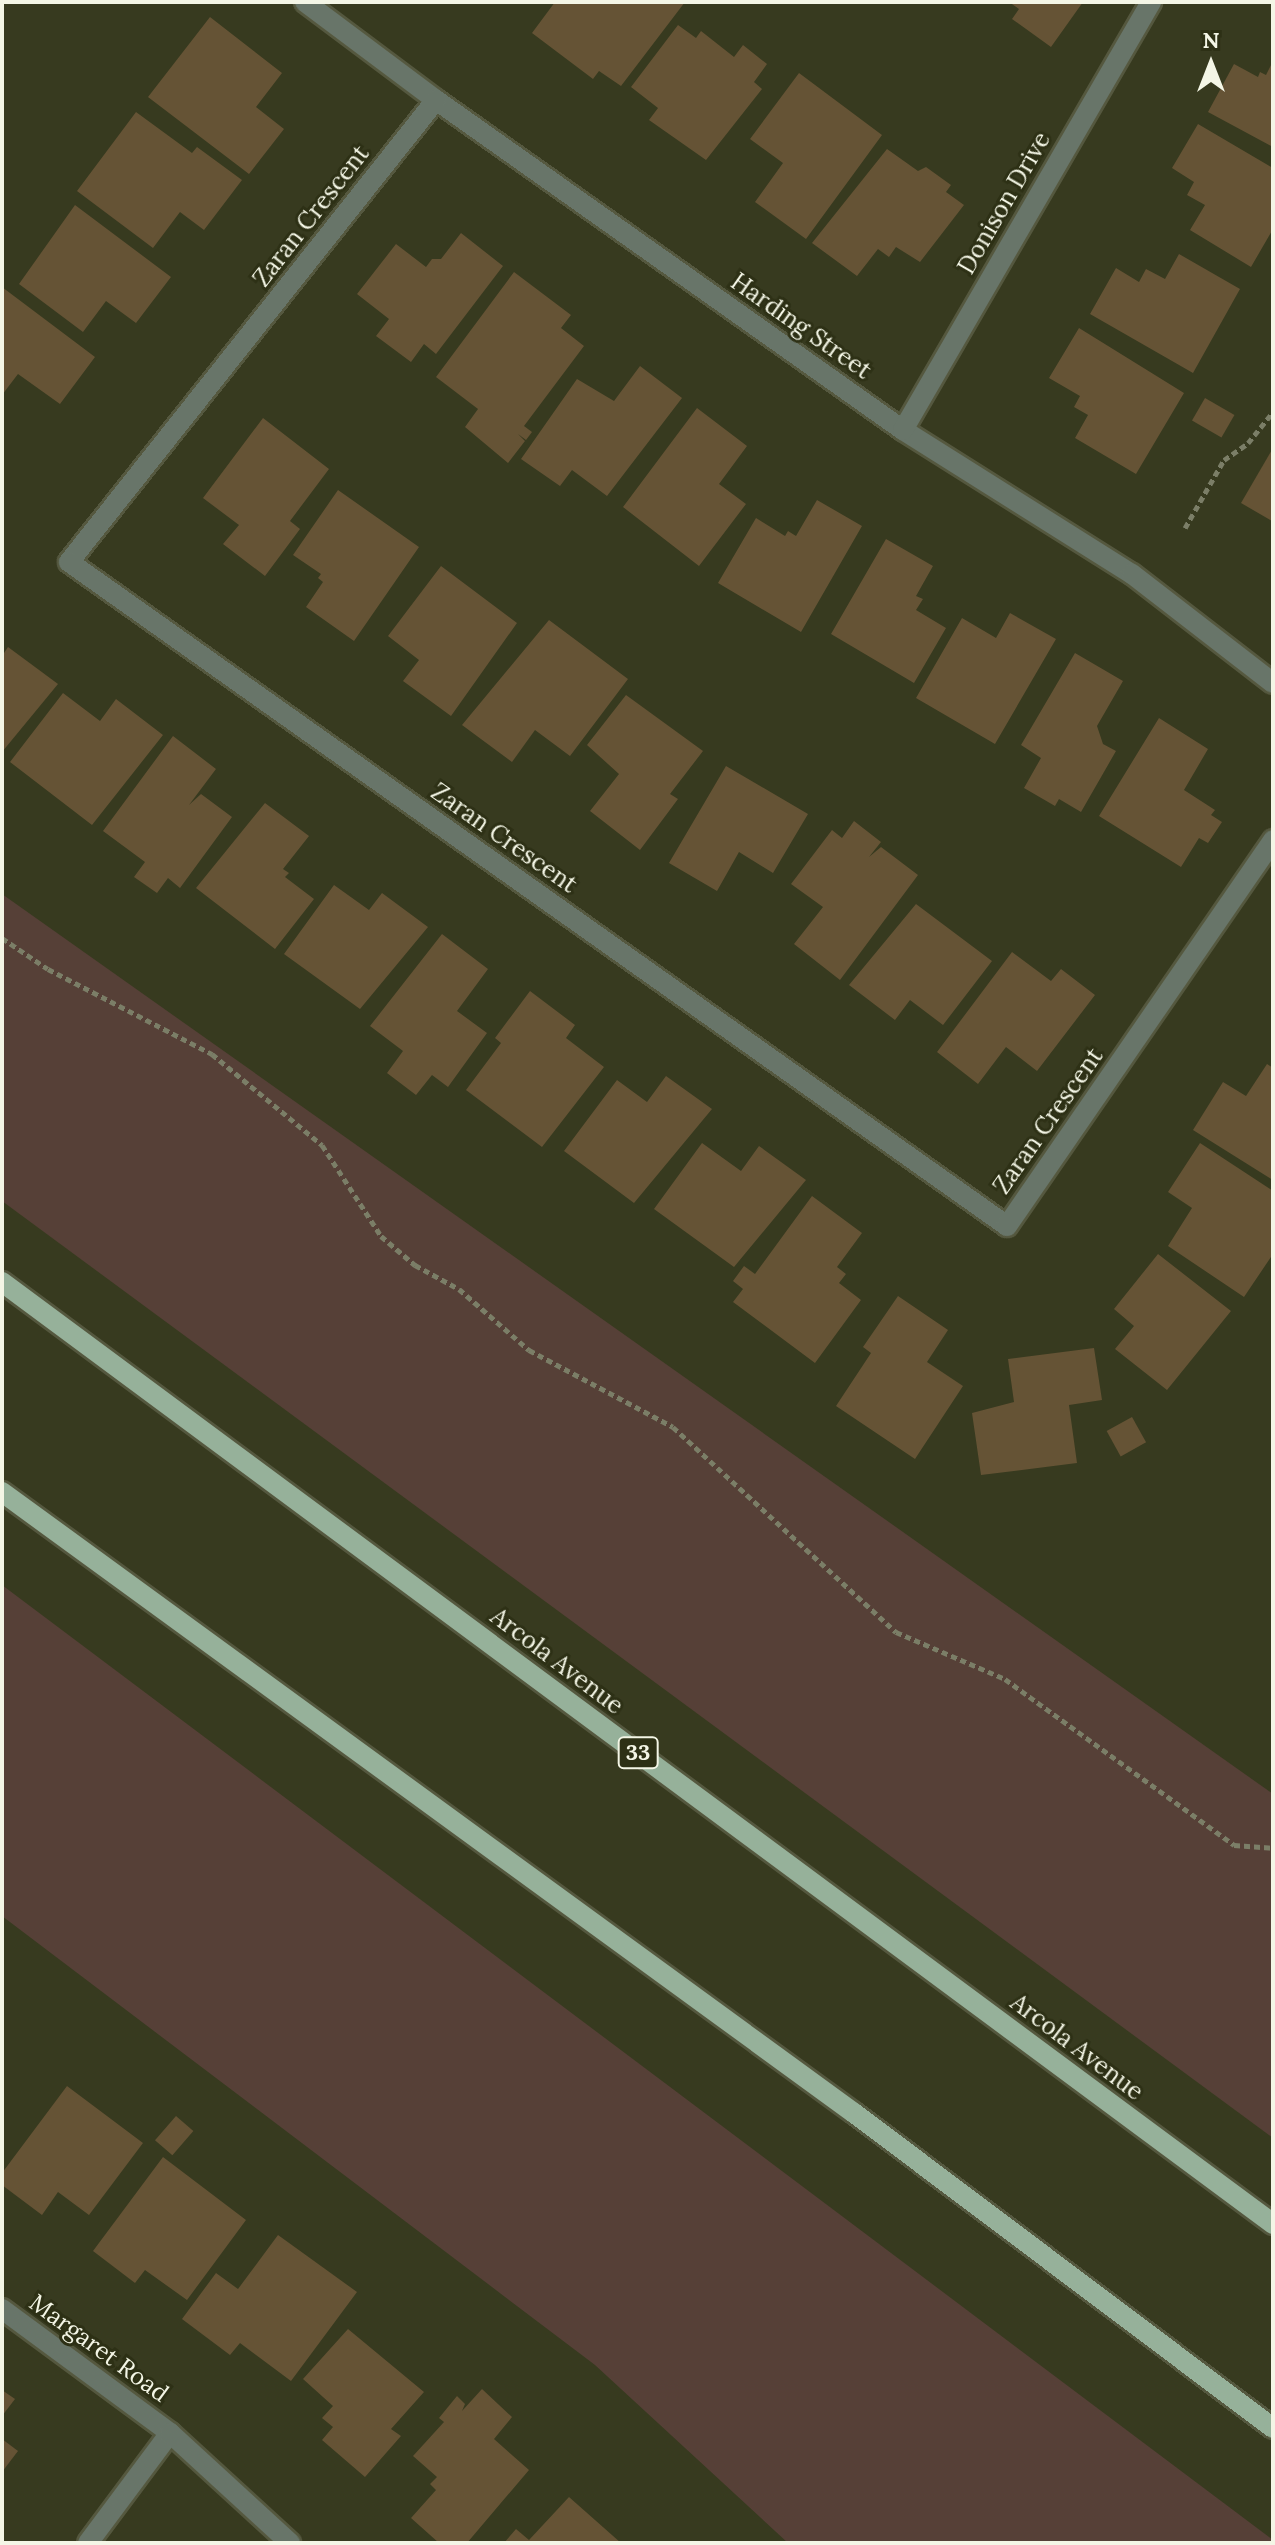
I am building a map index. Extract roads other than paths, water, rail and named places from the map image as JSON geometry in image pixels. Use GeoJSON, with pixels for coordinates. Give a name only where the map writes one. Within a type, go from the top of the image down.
{"type":"FeatureCollection","features":[{"type":"Feature","properties":{"kind":"main road","name":"Arcola Avenue"},"geometry":{"type":"LineString","coordinates":[[2,1282],[1273,2224]]}},
{"type":"Feature","properties":{"kind":"main road"},"geometry":{"type":"LineString","coordinates":[[2,1492],[854,2113],[1273,2428]]}},
{"type":"Feature","properties":{"kind":"street","name":"Harding Street"},"geometry":{"type":"LineString","coordinates":[[305,2],[436,100],[903,430],[1132,574],[1273,683]]}},
{"type":"Feature","properties":{"kind":"street","name":"Donison Drive"},"geometry":{"type":"LineString","coordinates":[[903,430],[1151,2]]}},
{"type":"Feature","properties":{"kind":"street","name":"Zaran Crescent"},"geometry":{"type":"LineString","coordinates":[[436,100],[69,562],[1007,1226],[1273,840]]}},
{"type":"Feature","properties":{"kind":"street","name":"Margaret Road"},"geometry":{"type":"LineString","coordinates":[[2,2309],[170,2433],[88,2543]]}},
{"type":"Feature","properties":{"kind":"street"},"geometry":{"type":"LineString","coordinates":[[170,2433],[290,2543]]}}]}
